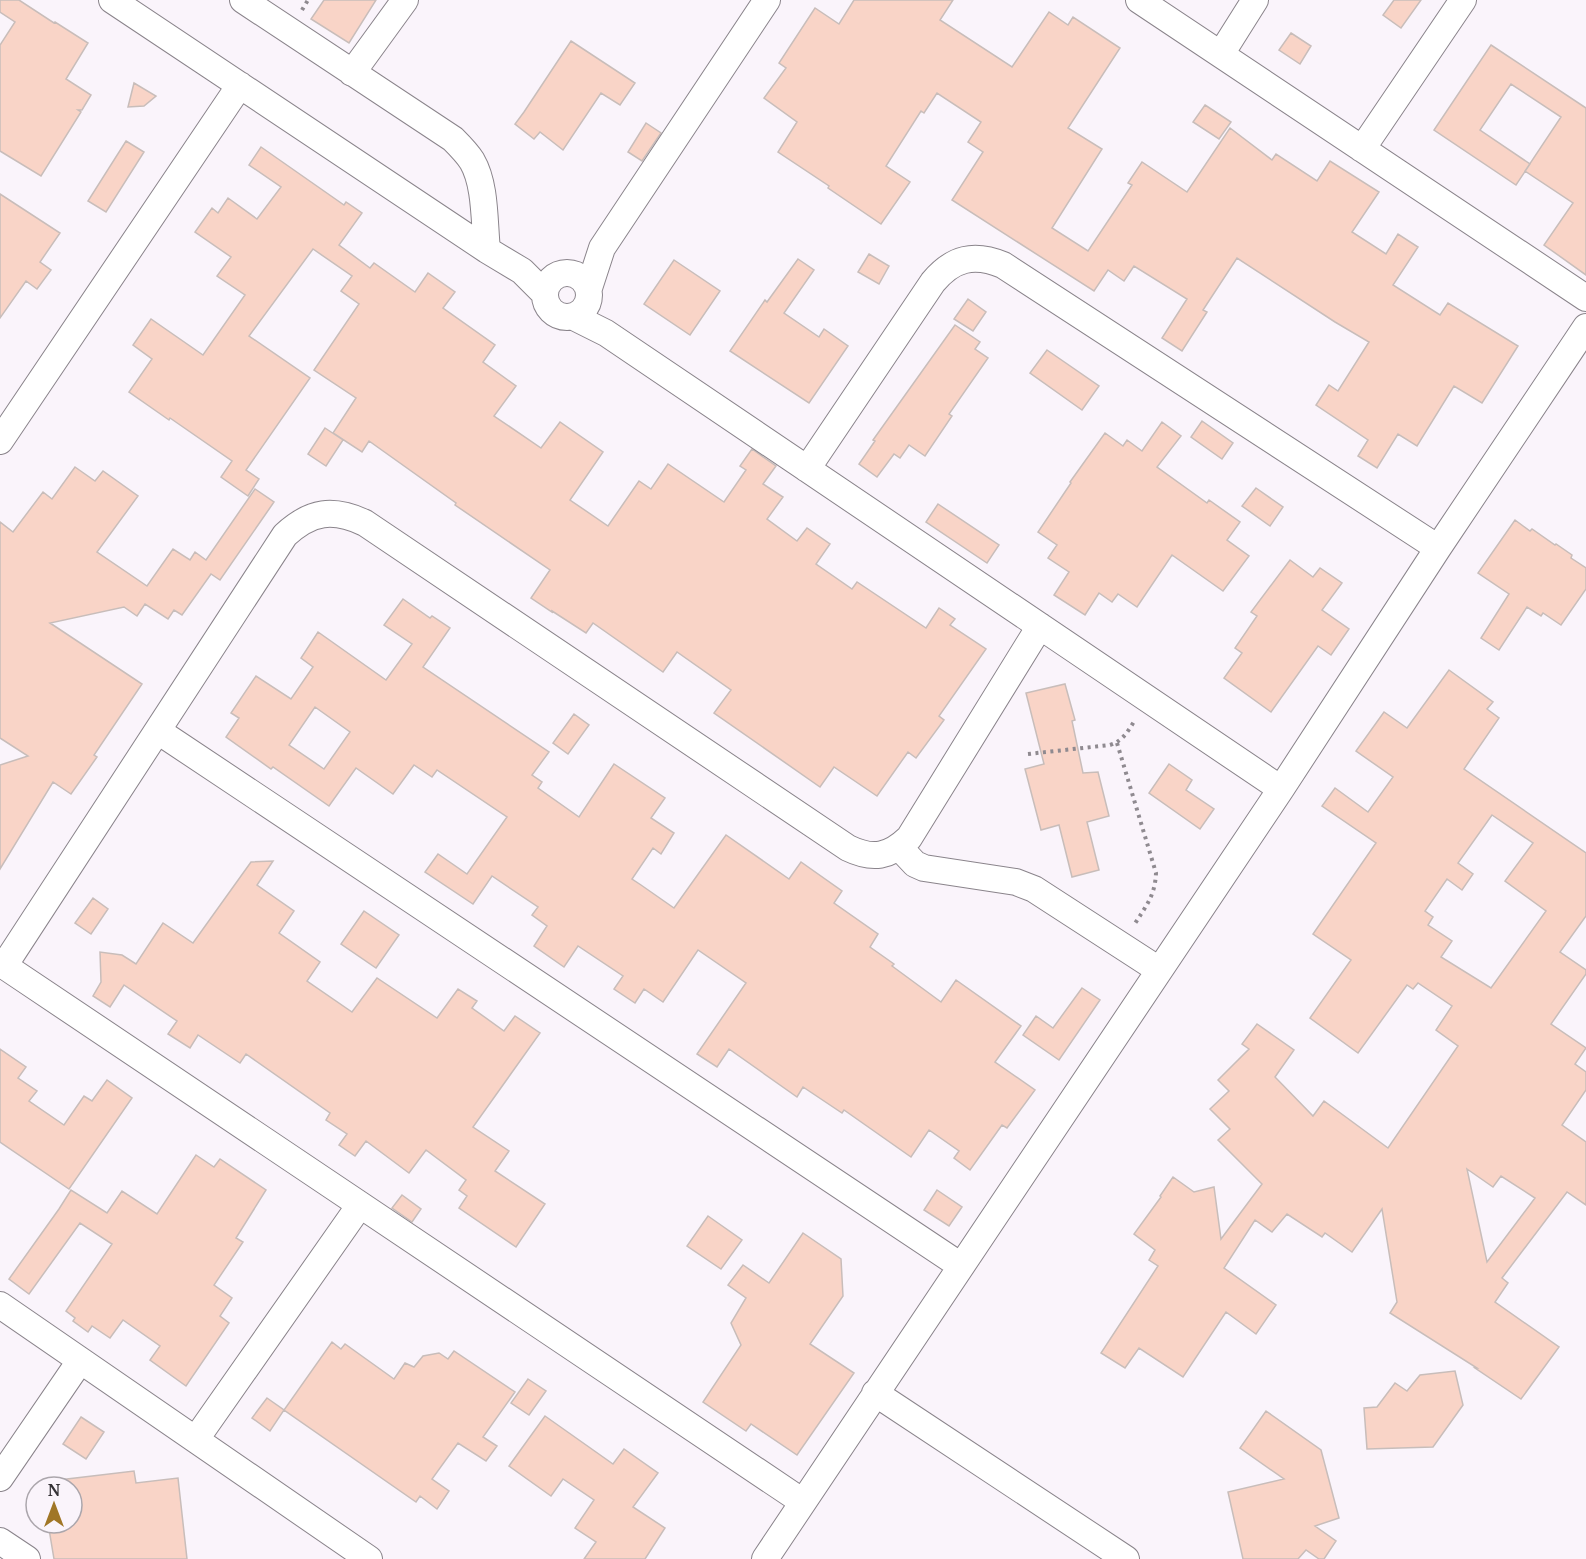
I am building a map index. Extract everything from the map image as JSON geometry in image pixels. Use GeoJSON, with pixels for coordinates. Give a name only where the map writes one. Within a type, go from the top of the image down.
{"type":"FeatureCollection","features":[{"type":"Feature","properties":{"kind":"street"},"geometry":{"type":"LineString","coordinates":[[112,0],[487,250],[522,271],[570,292],[606,333],[1281,789]]}},
{"type":"Feature","properties":{"kind":"street"},"geometry":{"type":"LineString","coordinates":[[243,0],[453,139],[467,155],[477,174],[481,188],[487,250]]}},
{"type":"Feature","properties":{"kind":"street"},"geometry":{"type":"LineString","coordinates":[[352,73],[405,0]]}},
{"type":"Feature","properties":{"kind":"street"},"geometry":{"type":"LineString","coordinates":[[570,292],[602,248],[767,0]]}},
{"type":"Feature","properties":{"kind":"street"},"geometry":{"type":"LineString","coordinates":[[1139,0],[1586,298]]}},
{"type":"Feature","properties":{"kind":"street"},"geometry":{"type":"LineString","coordinates":[[1221,54],[1255,0]]}},
{"type":"Feature","properties":{"kind":"street"},"geometry":{"type":"LineString","coordinates":[[1362,149],[1463,0]]}},
{"type":"Feature","properties":{"kind":"street"},"geometry":{"type":"LineString","coordinates":[[0,441],[240,85]]}},
{"type":"Feature","properties":{"kind":"street"},"geometry":{"type":"LineString","coordinates":[[807,469],[941,272],[964,260],[977,258],[1003,265],[1438,548]]}},
{"type":"Feature","properties":{"kind":"street"},"geometry":{"type":"LineString","coordinates":[[765,1559],[1281,789],[1586,327]]}},
{"type":"Feature","properties":{"kind":"street"},"geometry":{"type":"LineString","coordinates":[[803,1502],[2,965],[285,535],[296,525],[309,518],[337,513],[365,523],[860,854],[874,856],[887,854],[899,848],[909,838],[1040,626]]}},
{"type":"Feature","properties":{"kind":"street"},"geometry":{"type":"LineString","coordinates":[[158,731],[961,1266]]}},
{"type":"Feature","properties":{"kind":"street"},"geometry":{"type":"LineString","coordinates":[[899,848],[915,864],[924,868],[1016,882],[1034,889],[1159,970]]}},
{"type":"Feature","properties":{"kind":"street"},"geometry":{"type":"LineString","coordinates":[[196,1439],[360,1205]]}},
{"type":"Feature","properties":{"kind":"street"},"geometry":{"type":"LineString","coordinates":[[0,1305],[196,1439],[354,1555]]}},
{"type":"Feature","properties":{"kind":"street"},"geometry":{"type":"LineString","coordinates":[[0,1478],[80,1361]]}},
{"type":"Feature","properties":{"kind":"street"},"geometry":{"type":"LineString","coordinates":[[875,1393],[1126,1559]]}},
{"type":"Feature","properties":{"kind":"street"},"geometry":{"type":"LineString","coordinates":[[0,1541],[27,1559]]}},
{"type":"Feature","properties":{"kind":"path"},"geometry":{"type":"LineString","coordinates":[[1028,754],[1105,747],[1117,743],[1123,738],[1149,700]]}},
{"type":"Feature","properties":{"kind":"path"},"geometry":{"type":"LineString","coordinates":[[1117,743],[1156,873],[1156,885],[1151,899],[1120,945]]}},
{"type":"Feature","properties":{"kind":"building"},"geometry":{"type":"Polygon","coordinates":[[[0,0],[19,0],[88,43],[66,79],[91,95],[82,110],[78,110],[81,112],[41,176],[0,151],[0,45],[15,22],[0,12],[0,0]]]}},
{"type":"Feature","properties":{"kind":"building"},"geometry":{"type":"Polygon","coordinates":[[[324,0],[376,0],[349,43],[311,19],[324,0]]]}},
{"type":"Feature","properties":{"kind":"building"},"geometry":{"type":"Polygon","coordinates":[[[854,0],[953,0],[940,20],[1012,67],[1049,12],[1068,25],[1073,17],[1120,48],[1068,128],[1102,149],[1052,228],[1088,251],[1132,185],[1128,183],[1142,162],[1187,192],[1230,128],[1272,160],[1276,154],[1317,181],[1330,161],[1379,192],[1352,232],[1386,254],[1398,234],[1418,247],[1393,285],[1440,315],[1448,303],[1518,346],[1482,403],[1454,386],[1417,446],[1398,434],[1377,468],[1358,456],[1368,440],[1316,405],[1329,385],[1338,391],[1369,342],[1237,258],[1203,310],[1207,312],[1182,351],[1162,338],[1187,299],[1134,266],[1124,281],[1108,270],[1094,291],[952,200],[983,152],[968,142],[981,122],[937,93],[924,113],[921,111],[886,166],[910,182],[881,224],[778,152],[797,122],[764,98],[786,68],[779,63],[815,8],[839,24],[854,0]]]}},
{"type":"Feature","properties":{"kind":"building"},"geometry":{"type":"Polygon","coordinates":[[[1394,0],[1421,0],[1401,28],[1383,15],[1394,0]]]}},
{"type":"Feature","properties":{"kind":"building"},"geometry":{"type":"Polygon","coordinates":[[[1291,33],[1311,46],[1300,64],[1279,50],[1291,33]]]}},
{"type":"Feature","properties":{"kind":"building"},"geometry":{"type":"Polygon","coordinates":[[[571,41],[635,83],[620,105],[601,93],[563,150],[540,132],[534,139],[515,124],[571,41]]]}},
{"type":"Feature","properties":{"kind":"building"},"geometry":{"type":"Polygon","coordinates":[[[1491,45],[1586,108],[1586,275],[1544,245],[1573,203],[1525,171],[1516,185],[1434,130],[1491,45]],[[1511,84],[1480,130],[1530,164],[1561,117],[1511,84]]]}},
{"type":"Feature","properties":{"kind":"building"},"geometry":{"type":"Polygon","coordinates":[[[134,83],[156,96],[144,106],[128,107],[134,83]]]}},
{"type":"Feature","properties":{"kind":"building"},"geometry":{"type":"Polygon","coordinates":[[[1205,105],[1231,122],[1219,139],[1193,122],[1205,105]]]}},
{"type":"Feature","properties":{"kind":"building"},"geometry":{"type":"Polygon","coordinates":[[[646,123],[661,133],[642,161],[628,152],[646,123]]]}},
{"type":"Feature","properties":{"kind":"building"},"geometry":{"type":"Polygon","coordinates":[[[126,141],[144,152],[106,212],[88,201],[126,141]]]}},
{"type":"Feature","properties":{"kind":"building"},"geometry":{"type":"Polygon","coordinates":[[[261,147],[344,205],[346,202],[362,213],[339,245],[370,268],[374,263],[415,292],[428,273],[455,292],[443,308],[495,345],[483,362],[516,386],[494,416],[541,448],[560,422],[603,452],[570,500],[608,526],[639,481],[651,489],[668,464],[724,502],[746,470],[740,466],[752,449],[776,466],[763,484],[783,497],[767,519],[797,541],[807,528],[830,544],[816,564],[852,589],[857,582],[926,628],[939,608],[955,619],[950,625],[986,649],[939,716],[944,720],[916,758],[908,752],[877,796],[834,767],[820,787],[714,713],[731,690],[677,652],[663,672],[593,623],[586,633],[552,612],[531,598],[550,570],[455,505],[456,503],[369,441],[362,452],[333,433],[356,398],[314,370],[359,304],[341,291],[352,276],[313,249],[249,336],[310,378],[246,470],[259,479],[248,496],[221,477],[232,461],[129,392],[152,359],[133,345],[151,319],[203,355],[245,295],[217,276],[231,257],[195,232],[212,208],[218,213],[228,198],[257,219],[281,187],[249,165],[261,147]]]}},
{"type":"Feature","properties":{"kind":"building"},"geometry":{"type":"Polygon","coordinates":[[[0,194],[60,233],[40,262],[51,270],[37,289],[26,281],[0,318],[0,194]]]}},
{"type":"Feature","properties":{"kind":"building"},"geometry":{"type":"Polygon","coordinates":[[[869,254],[889,266],[879,284],[858,272],[869,254]]]}},
{"type":"Feature","properties":{"kind":"building"},"geometry":{"type":"Polygon","coordinates":[[[798,259],[814,270],[784,313],[819,337],[824,329],[848,346],[809,403],[730,351],[765,300],[767,302],[798,259]]]}},
{"type":"Feature","properties":{"kind":"building"},"geometry":{"type":"Polygon","coordinates":[[[674,260],[720,291],[690,335],[644,304],[674,260]]]}},
{"type":"Feature","properties":{"kind":"building"},"geometry":{"type":"Polygon","coordinates":[[[968,299],[986,312],[973,331],[954,319],[968,299]]]}},
{"type":"Feature","properties":{"kind":"building"},"geometry":{"type":"Polygon","coordinates":[[[955,325],[980,342],[975,349],[988,358],[949,414],[952,416],[925,456],[909,445],[900,458],[894,454],[877,477],[859,464],[875,441],[873,440],[955,325]]]}},
{"type":"Feature","properties":{"kind":"building"},"geometry":{"type":"Polygon","coordinates":[[[1047,350],[1099,386],[1082,410],[1030,373],[1047,350]]]}},
{"type":"Feature","properties":{"kind":"building"},"geometry":{"type":"Polygon","coordinates":[[[1202,421],[1233,443],[1222,459],[1191,437],[1202,421]]]}},
{"type":"Feature","properties":{"kind":"building"},"geometry":{"type":"Polygon","coordinates":[[[1162,422],[1181,436],[1157,467],[1207,503],[1209,500],[1240,522],[1227,540],[1249,556],[1223,591],[1172,555],[1137,607],[1118,594],[1112,602],[1099,593],[1085,615],[1054,595],[1069,572],[1048,558],[1057,545],[1038,532],[1105,433],[1123,446],[1127,440],[1142,451],[1162,422]]]}},
{"type":"Feature","properties":{"kind":"building"},"geometry":{"type":"Polygon","coordinates":[[[325,428],[343,440],[326,466],[308,454],[325,428]]]}},
{"type":"Feature","properties":{"kind":"building"},"geometry":{"type":"Polygon","coordinates":[[[75,467],[95,481],[103,471],[138,496],[97,552],[147,586],[173,549],[190,560],[195,552],[206,560],[255,489],[274,502],[220,580],[211,574],[182,615],[174,610],[168,619],[145,604],[137,616],[124,607],[50,623],[142,684],[94,755],[97,757],[71,794],[53,782],[0,869],[0,765],[28,756],[0,738],[0,522],[13,532],[43,492],[52,499],[75,467]]]}},
{"type":"Feature","properties":{"kind":"building"},"geometry":{"type":"Polygon","coordinates":[[[1256,488],[1283,507],[1270,526],[1242,506],[1256,488]]]}},
{"type":"Feature","properties":{"kind":"building"},"geometry":{"type":"Polygon","coordinates":[[[938,504],[999,545],[987,563],[926,522],[938,504]]]}},
{"type":"Feature","properties":{"kind":"building"},"geometry":{"type":"Polygon","coordinates":[[[1515,520],[1530,531],[1532,529],[1556,544],[1586,568],[1586,589],[1561,625],[1543,613],[1541,616],[1527,607],[1499,650],[1481,638],[1509,594],[1478,573],[1515,520]]]}},
{"type":"Feature","properties":{"kind":"building"},"geometry":{"type":"Polygon","coordinates":[[[1290,560],[1313,577],[1320,568],[1342,583],[1322,610],[1349,629],[1331,655],[1318,646],[1271,712],[1224,678],[1242,653],[1235,648],[1257,616],[1251,612],[1290,560]]]}},
{"type":"Feature","properties":{"kind":"building"},"geometry":{"type":"Polygon","coordinates":[[[403,599],[430,618],[432,616],[450,628],[423,667],[549,752],[532,775],[542,782],[538,788],[579,817],[614,764],[665,798],[651,818],[674,833],[661,854],[653,848],[632,879],[674,908],[726,835],[789,879],[801,862],[842,891],[834,903],[878,934],[870,947],[941,1002],[956,980],[1021,1026],[995,1062],[1035,1090],[1007,1128],[1002,1125],[970,1170],[954,1158],[959,1151],[929,1130],[911,1157],[844,1110],[842,1113],[803,1087],[797,1097],[729,1049],[717,1067],[697,1054],[746,983],[698,950],[663,1002],[644,989],[635,1003],[614,989],[623,976],[578,946],[564,967],[534,946],[547,926],[532,915],[538,907],[492,876],[473,904],[425,872],[438,854],[467,874],[507,817],[437,770],[432,777],[414,765],[393,794],[356,768],[329,806],[226,737],[239,718],[231,713],[256,676],[291,699],[313,667],[301,658],[318,632],[386,680],[412,644],[384,625],[403,599]],[[315,707],[289,745],[324,769],[350,732],[315,707]]]}},
{"type":"Feature","properties":{"kind":"building"},"geometry":{"type":"Polygon","coordinates":[[[1449,670],[1493,702],[1487,709],[1499,718],[1464,769],[1586,853],[1586,916],[1560,952],[1586,970],[1586,974],[1551,1024],[1586,1048],[1575,1064],[1586,1072],[1586,1090],[1562,1125],[1586,1142],[1586,1205],[1567,1192],[1502,1278],[1508,1283],[1495,1302],[1559,1347],[1521,1399],[1390,1313],[1397,1302],[1382,1209],[1352,1252],[1325,1233],[1322,1237],[1287,1214],[1272,1232],[1255,1220],[1224,1268],[1276,1305],[1256,1334],[1226,1312],[1183,1377],[1139,1348],[1125,1368],[1101,1353],[1158,1266],[1149,1260],[1155,1250],[1134,1234],[1173,1177],[1194,1192],[1214,1187],[1221,1239],[1262,1184],[1218,1140],[1230,1129],[1210,1109],[1229,1091],[1218,1080],[1249,1049],[1242,1044],[1257,1024],[1294,1050],[1275,1077],[1313,1116],[1324,1101],[1388,1148],[1458,1046],[1436,1030],[1452,1006],[1418,983],[1413,989],[1407,985],[1358,1053],[1310,1018],[1351,960],[1313,934],[1376,843],[1322,806],[1335,788],[1368,812],[1393,777],[1356,751],[1384,712],[1407,728],[1449,670]],[[1492,815],[1458,863],[1473,874],[1462,890],[1447,879],[1425,911],[1433,917],[1428,925],[1452,941],[1441,957],[1491,988],[1546,911],[1505,881],[1533,843],[1492,815]],[[1467,1169],[1487,1262],[1535,1198],[1501,1176],[1493,1187],[1467,1169]]]}},
{"type":"Feature","properties":{"kind":"building"},"geometry":{"type":"Polygon","coordinates":[[[1065,684],[1075,720],[1072,721],[1083,773],[1098,772],[1109,816],[1087,822],[1099,870],[1072,877],[1059,825],[1041,830],[1025,769],[1044,764],[1026,693],[1065,684]]]}},
{"type":"Feature","properties":{"kind":"building"},"geometry":{"type":"Polygon","coordinates":[[[574,714],[589,725],[568,754],[553,743],[574,714]]]}},
{"type":"Feature","properties":{"kind":"building"},"geometry":{"type":"Polygon","coordinates":[[[1169,764],[1192,780],[1186,790],[1214,809],[1200,829],[1149,793],[1169,764]]]}},
{"type":"Feature","properties":{"kind":"building"},"geometry":{"type":"Polygon","coordinates":[[[273,861],[257,885],[294,911],[279,933],[320,962],[307,981],[352,1012],[377,978],[437,1018],[458,989],[477,1001],[472,1008],[504,1031],[515,1016],[540,1033],[473,1127],[509,1151],[495,1171],[545,1204],[516,1247],[459,1208],[467,1196],[459,1190],[466,1180],[426,1150],[409,1173],[366,1141],[355,1156],[339,1145],[347,1134],[326,1120],[330,1113],[246,1054],[240,1063],[198,1035],[190,1048],[168,1034],[177,1021],[124,985],[110,1007],[93,996],[101,982],[100,952],[122,955],[136,964],[163,923],[193,943],[251,862],[273,861]]]}},
{"type":"Feature","properties":{"kind":"building"},"geometry":{"type":"Polygon","coordinates":[[[93,898],[108,909],[91,934],[75,923],[93,898]]]}},
{"type":"Feature","properties":{"kind":"building"},"geometry":{"type":"Polygon","coordinates":[[[364,911],[399,935],[376,968],[341,944],[364,911]]]}},
{"type":"Feature","properties":{"kind":"building"},"geometry":{"type":"Polygon","coordinates":[[[1082,988],[1100,1000],[1059,1060],[1023,1035],[1036,1016],[1053,1028],[1082,988]]]}},
{"type":"Feature","properties":{"kind":"building"},"geometry":{"type":"Polygon","coordinates":[[[0,1049],[26,1067],[18,1078],[37,1091],[29,1101],[64,1125],[84,1096],[92,1101],[107,1080],[132,1098],[69,1189],[0,1142],[0,1049]]]}},
{"type":"Feature","properties":{"kind":"building"},"geometry":{"type":"Polygon","coordinates":[[[196,1155],[214,1167],[220,1159],[266,1190],[236,1238],[243,1242],[214,1285],[232,1298],[220,1316],[229,1323],[186,1386],[150,1360],[160,1346],[123,1320],[110,1338],[92,1326],[88,1332],[73,1321],[75,1318],[66,1311],[112,1244],[80,1223],[29,1294],[9,1279],[71,1190],[107,1213],[122,1191],[157,1214],[196,1155]]]}},
{"type":"Feature","properties":{"kind":"building"},"geometry":{"type":"Polygon","coordinates":[[[937,1190],[962,1207],[949,1226],[924,1210],[937,1190]]]}},
{"type":"Feature","properties":{"kind":"building"},"geometry":{"type":"Polygon","coordinates":[[[402,1195],[421,1209],[412,1222],[392,1208],[402,1195]]]}},
{"type":"Feature","properties":{"kind":"building"},"geometry":{"type":"Polygon","coordinates":[[[708,1216],[742,1240],[721,1269],[687,1246],[708,1216]]]}},
{"type":"Feature","properties":{"kind":"building"},"geometry":{"type":"Polygon","coordinates":[[[803,1233],[841,1259],[843,1296],[810,1344],[854,1373],[797,1455],[751,1424],[746,1431],[703,1402],[741,1345],[731,1323],[746,1298],[728,1285],[743,1265],[769,1283],[803,1233]]]}},
{"type":"Feature","properties":{"kind":"building"},"geometry":{"type":"Polygon","coordinates":[[[332,1342],[341,1349],[345,1344],[394,1379],[405,1363],[414,1367],[423,1356],[439,1353],[448,1359],[454,1351],[515,1392],[483,1437],[497,1446],[486,1461],[458,1443],[432,1479],[449,1491],[437,1509],[420,1496],[416,1502],[284,1410],[332,1342]]]}},
{"type":"Feature","properties":{"kind":"building"},"geometry":{"type":"Polygon","coordinates":[[[1455,1371],[1463,1405],[1433,1447],[1367,1449],[1364,1408],[1377,1407],[1395,1383],[1407,1391],[1420,1375],[1455,1371]]]}},
{"type":"Feature","properties":{"kind":"building"},"geometry":{"type":"Polygon","coordinates":[[[528,1379],[546,1391],[529,1415],[511,1403],[528,1379]]]}},
{"type":"Feature","properties":{"kind":"building"},"geometry":{"type":"Polygon","coordinates":[[[267,1398],[284,1410],[270,1431],[252,1418],[267,1398]]]}},
{"type":"Feature","properties":{"kind":"building"},"geometry":{"type":"Polygon","coordinates":[[[1266,1411],[1321,1450],[1339,1518],[1315,1526],[1336,1541],[1324,1559],[1319,1559],[1306,1550],[1298,1559],[1243,1559],[1228,1492],[1284,1479],[1240,1448],[1266,1411]]]}},
{"type":"Feature","properties":{"kind":"building"},"geometry":{"type":"Polygon","coordinates":[[[545,1416],[613,1464],[624,1449],[658,1473],[633,1507],[665,1528],[645,1559],[584,1559],[596,1542],[575,1528],[594,1500],[563,1479],[551,1496],[509,1466],[545,1416]]]}},
{"type":"Feature","properties":{"kind":"building"},"geometry":{"type":"Polygon","coordinates":[[[81,1417],[104,1432],[86,1459],[63,1444],[81,1417]]]}},
{"type":"Feature","properties":{"kind":"building"},"geometry":{"type":"Polygon","coordinates":[[[134,1471],[136,1483],[178,1478],[187,1559],[54,1559],[50,1535],[84,1535],[84,1477],[134,1471]]]}}]}
